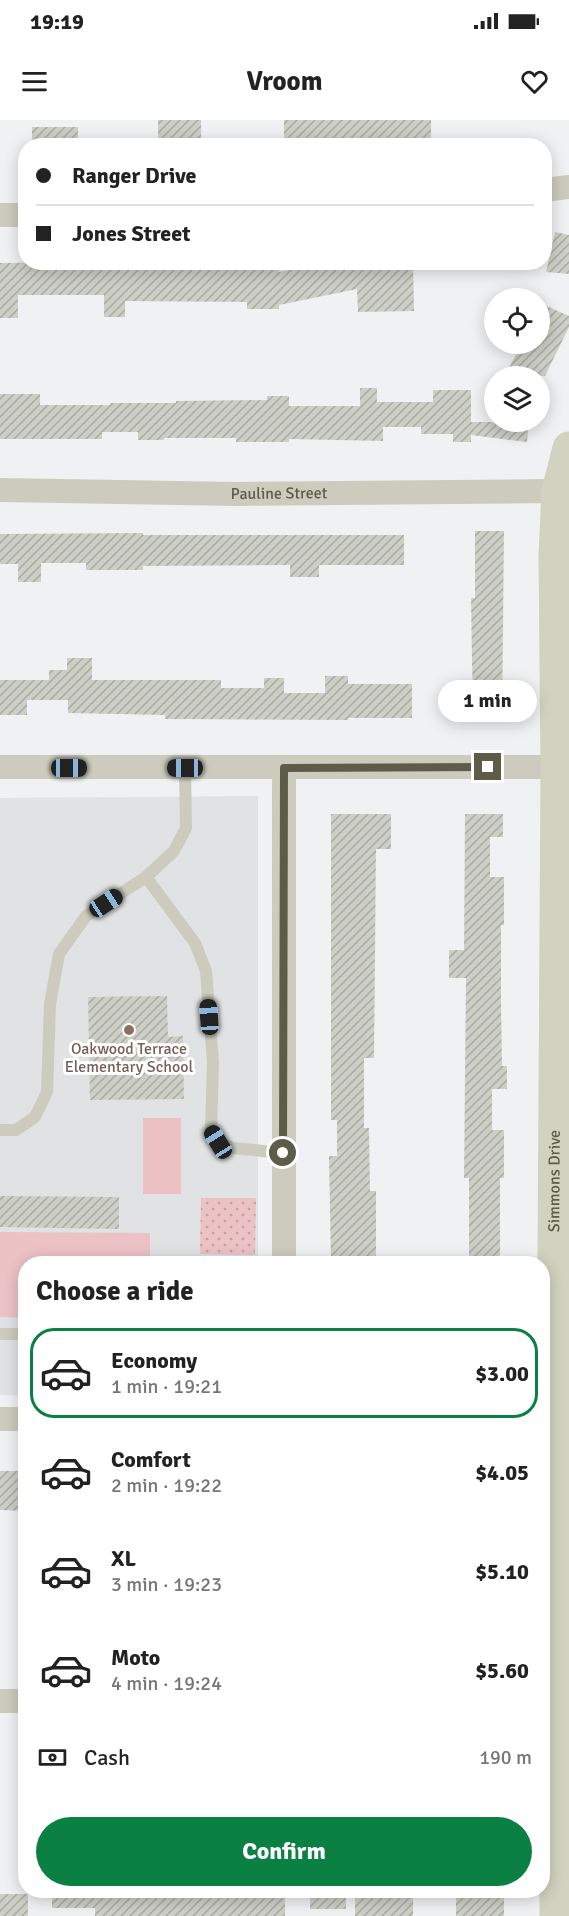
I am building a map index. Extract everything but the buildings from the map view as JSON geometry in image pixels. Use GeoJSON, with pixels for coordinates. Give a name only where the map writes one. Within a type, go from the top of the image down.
{"type":"FeatureCollection","features":[{"type":"Feature","properties":{"kind":"street"},"geometry":{"type":"LineString","coordinates":[[552,189],[569,187]]}},
{"type":"Feature","properties":{"kind":"street"},"geometry":{"type":"LineString","coordinates":[[0,215],[18,215]]}},
{"type":"Feature","properties":{"kind":"street","name":"Simmons Drive"},"geometry":{"type":"LineString","coordinates":[[550,1334],[563,767],[555,555],[558,491],[569,448]]}},
{"type":"Feature","properties":{"kind":"street","name":"Pauline Street"},"geometry":{"type":"LineString","coordinates":[[0,490],[237,494],[558,491]]}},
{"type":"Feature","properties":{"kind":"street"},"geometry":{"type":"LineString","coordinates":[[0,767],[563,767]]}},
{"type":"Feature","properties":{"kind":"street"},"geometry":{"type":"LineString","coordinates":[[284,768],[284,1256]]}},
{"type":"Feature","properties":{"kind":"street"},"geometry":{"type":"LineString","coordinates":[[0,1419],[18,1419]]}},
{"type":"Feature","properties":{"kind":"street"},"geometry":{"type":"LineString","coordinates":[[0,1701],[18,1701]]}},
{"type":"Feature","properties":{"kind":"street","name":"Simmons Drive"},"geometry":{"type":"LineString","coordinates":[[550,1704],[556,1916]]}},
{"type":"Feature","properties":{"kind":"lane"},"geometry":{"type":"LineString","coordinates":[[0,1130],[16,1130],[35,1117],[47,1092],[50,1004],[59,954],[86,916],[146,877],[174,851],[186,828],[185,768]]}},
{"type":"Feature","properties":{"kind":"lane"},"geometry":{"type":"LineString","coordinates":[[146,877],[195,943],[206,971],[213,1062],[211,1131],[218,1142],[234,1148],[283,1153]]}},
{"type":"Feature","properties":{"kind":"lane"},"geometry":{"type":"LineString","coordinates":[[0,1334],[18,1334]]}},
{"type":"Feature","properties":{"kind":"shaded area","name":"Oakwood Terrace Elementary School"},"geometry":{"type":"Polygon","coordinates":[[[258,796],[258,1256],[18,1256],[18,1396],[0,1395],[0,798],[258,796]]]}},
{"type":"Feature","properties":{"kind":"shaded area"},"geometry":{"type":"Polygon","coordinates":[[[143,1118],[181,1118],[181,1194],[143,1194],[143,1118]]]}},
{"type":"Feature","properties":{"kind":"shaded area"},"geometry":{"type":"Polygon","coordinates":[[[201,1198],[256,1198],[255,1255],[200,1254],[201,1198]]]}},
{"type":"Feature","properties":{"kind":"shaded area"},"geometry":{"type":"Polygon","coordinates":[[[0,1232],[150,1233],[150,1256],[18,1256],[18,1318],[0,1317],[0,1232]]]}},
{"type":"Feature","properties":{"kind":"place","name":"Oakwood Terrace Elementary School"},"geometry":{"type":"Point","coordinates":[129,1030]}},
{"type":"Feature","properties":{"kind":"route"},"geometry":{"type":"LineString","coordinates":[[283,1153],[284,768],[488,767]]}}]}
